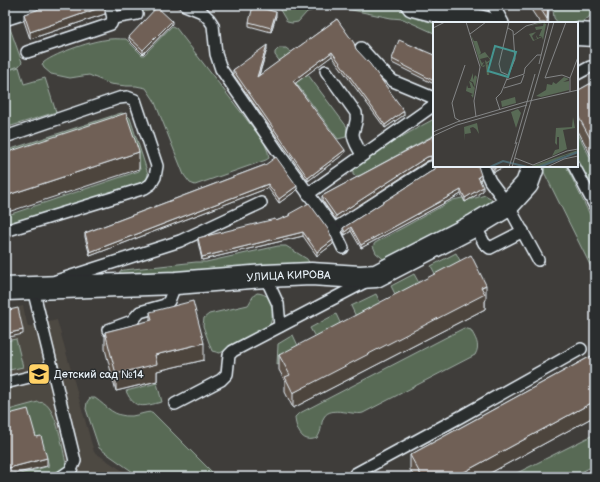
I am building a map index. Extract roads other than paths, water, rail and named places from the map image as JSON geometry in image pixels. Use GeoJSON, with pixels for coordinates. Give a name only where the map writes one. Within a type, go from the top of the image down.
{"type":"FeatureCollection","features":[{"type":"Feature","properties":{"kind":"street"},"geometry":{"type":"LineString","coordinates":[[5,14],[32,5]]}},
{"type":"Feature","properties":{"kind":"street"},"geometry":{"type":"LineString","coordinates":[[413,5],[482,22]]}},
{"type":"Feature","properties":{"kind":"street"},"geometry":{"type":"LineString","coordinates":[[578,34],[595,35]]}},
{"type":"Feature","properties":{"kind":"street","name":"УЛИЦА КИРОВА"},"geometry":{"type":"LineString","coordinates":[[5,289],[176,284],[265,276],[311,274],[376,276],[508,205],[527,184],[532,167]]}},
{"type":"Feature","properties":{"kind":"lane"},"geometry":{"type":"LineString","coordinates":[[27,52],[111,24],[114,18],[110,5]]}},
{"type":"Feature","properties":{"kind":"lane"},"geometry":{"type":"LineString","coordinates":[[185,5],[202,12],[213,25],[216,54],[221,69],[334,229],[343,248]]}},
{"type":"Feature","properties":{"kind":"lane"},"geometry":{"type":"LineString","coordinates":[[493,5],[502,22]]}},
{"type":"Feature","properties":{"kind":"lane"},"geometry":{"type":"LineString","coordinates":[[114,18],[137,14]]}},
{"type":"Feature","properties":{"kind":"lane"},"geometry":{"type":"LineString","coordinates":[[361,48],[393,81],[433,98]]}},
{"type":"Feature","properties":{"kind":"lane"},"geometry":{"type":"LineString","coordinates":[[578,73],[590,67]]}},
{"type":"Feature","properties":{"kind":"lane"},"geometry":{"type":"LineString","coordinates":[[326,71],[356,112],[357,121],[353,135],[355,143],[362,155]]}},
{"type":"Feature","properties":{"kind":"lane"},"geometry":{"type":"LineString","coordinates":[[5,137],[127,96],[135,100],[157,166],[154,177],[150,184],[145,188],[5,231]]}},
{"type":"Feature","properties":{"kind":"lane"},"geometry":{"type":"LineString","coordinates":[[308,194],[433,106]]}},
{"type":"Feature","properties":{"kind":"lane"},"geometry":{"type":"LineString","coordinates":[[334,229],[431,167]]}},
{"type":"Feature","properties":{"kind":"lane"},"geometry":{"type":"LineString","coordinates":[[483,167],[490,181],[508,205],[538,260]]}},
{"type":"Feature","properties":{"kind":"lane"},"geometry":{"type":"LineString","coordinates":[[575,167],[595,206]]}},
{"type":"Feature","properties":{"kind":"lane"},"geometry":{"type":"LineString","coordinates":[[61,477],[71,470],[75,461],[33,289],[93,268],[180,241],[261,203]]}},
{"type":"Feature","properties":{"kind":"lane"},"geometry":{"type":"LineString","coordinates":[[475,224],[488,248],[523,232]]}},
{"type":"Feature","properties":{"kind":"lane"},"geometry":{"type":"LineString","coordinates":[[265,276],[278,304],[280,326]]}},
{"type":"Feature","properties":{"kind":"lane"},"geometry":{"type":"LineString","coordinates":[[175,404],[220,380],[226,374],[228,355],[233,351],[376,276]]}},
{"type":"Feature","properties":{"kind":"lane"},"geometry":{"type":"LineString","coordinates":[[108,330],[132,321],[140,312],[165,305],[169,301],[176,284]]}},
{"type":"Feature","properties":{"kind":"lane"},"geometry":{"type":"LineString","coordinates":[[358,477],[355,474],[581,349]]}},
{"type":"Feature","properties":{"kind":"lane"},"geometry":{"type":"LineString","coordinates":[[5,383],[54,371]]}},
{"type":"Feature","properties":{"kind":"place","name":"Детский сад №14"},"geometry":{"type":"Point","coordinates":[39,374]}}]}
